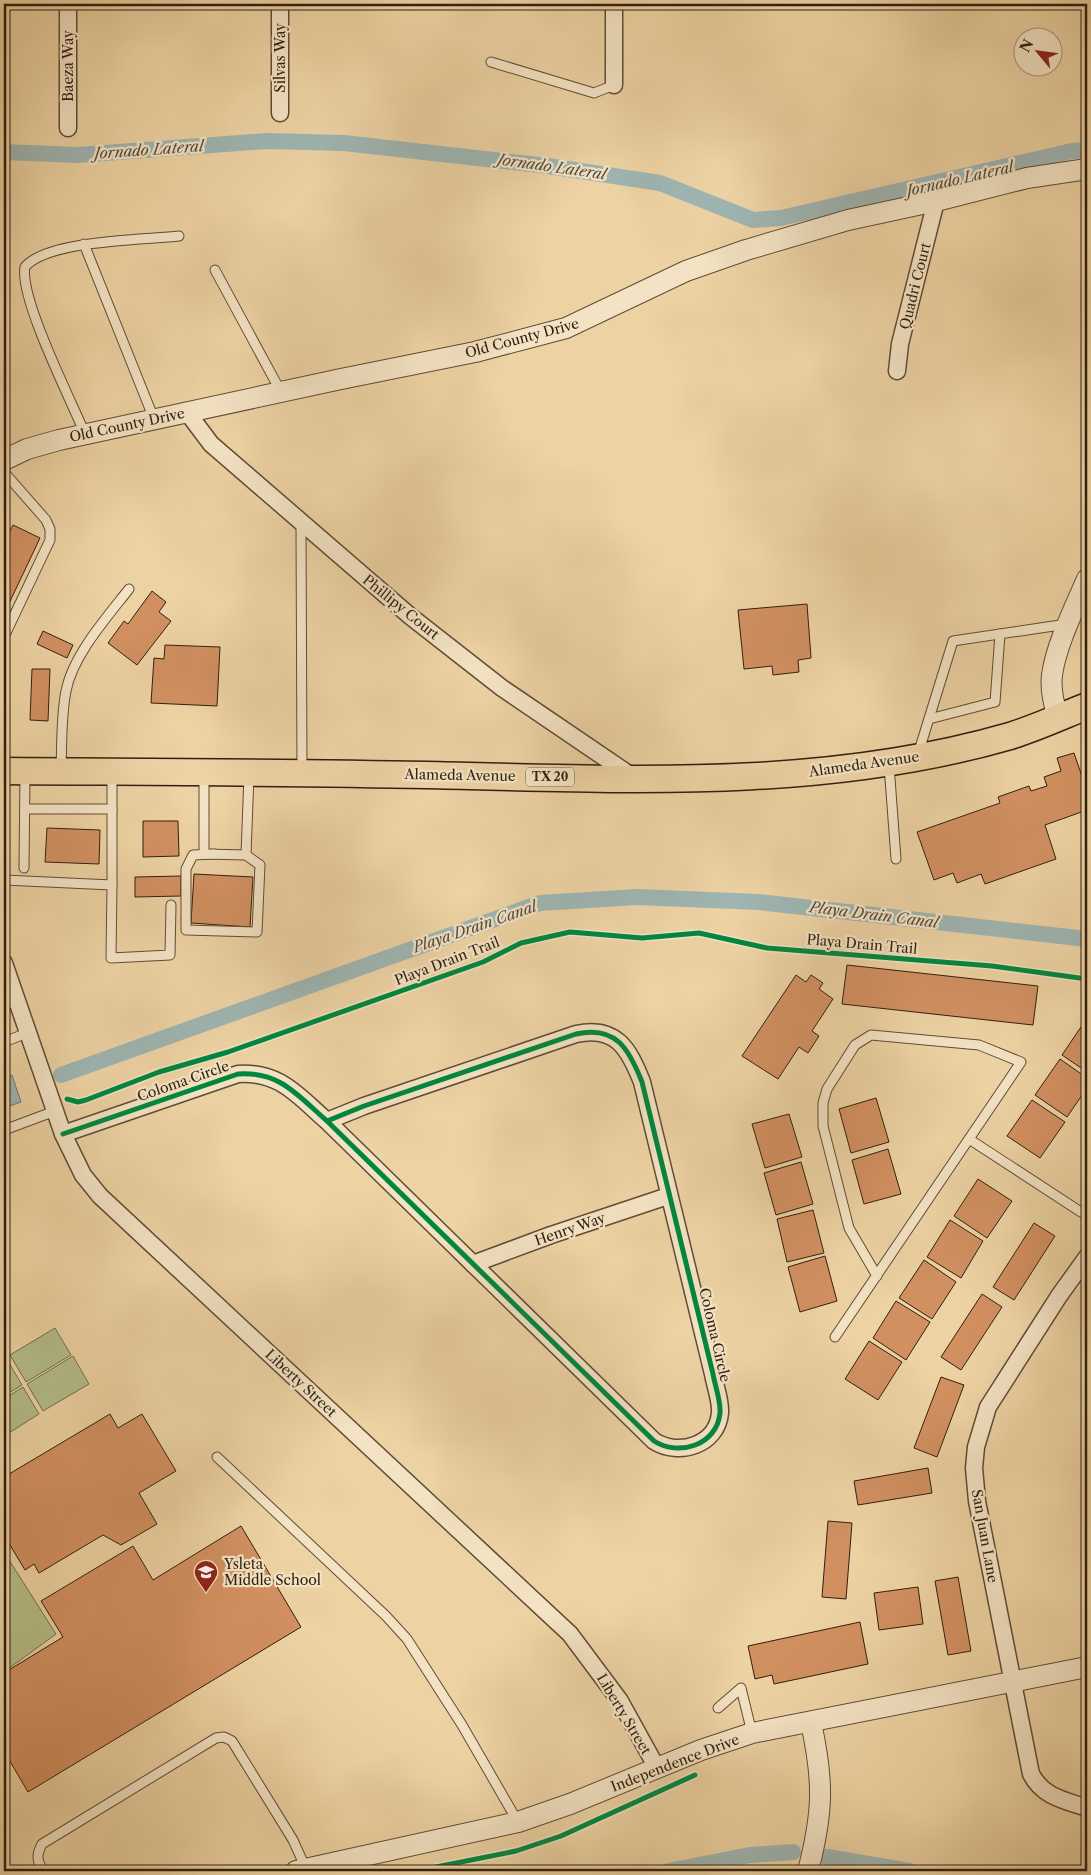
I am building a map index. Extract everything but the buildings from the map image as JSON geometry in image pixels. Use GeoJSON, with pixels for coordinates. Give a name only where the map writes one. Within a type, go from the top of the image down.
{"type":"FeatureCollection","features":[{"type":"Feature","properties":{"kind":"main road","name":"Alameda Avenue"},"geometry":{"type":"LineString","coordinates":[[14,771],[302,772],[635,779],[746,778],[889,762],[917,757],[1012,735],[1087,706]]}},
{"type":"Feature","properties":{"kind":"street","name":"Baeza Way"},"geometry":{"type":"LineString","coordinates":[[68,4],[68,128]]}},
{"type":"Feature","properties":{"kind":"street","name":"Silvas Way"},"geometry":{"type":"LineString","coordinates":[[280,4],[280,113]]}},
{"type":"Feature","properties":{"kind":"street"},"geometry":{"type":"LineString","coordinates":[[614,4],[614,84]]}},
{"type":"Feature","properties":{"kind":"street","name":"Old County Drive"},"geometry":{"type":"LineString","coordinates":[[4,460],[27,449],[85,434],[475,352],[566,328],[686,271],[746,250],[848,220],[936,201],[1027,178],[1087,169]]}},
{"type":"Feature","properties":{"kind":"street","name":"Quadri Court"},"geometry":{"type":"LineString","coordinates":[[897,371],[900,344],[936,201]]}},
{"type":"Feature","properties":{"kind":"street","name":"Phillipy Court"},"geometry":{"type":"LineString","coordinates":[[187,412],[211,444],[301,524],[410,616],[502,688],[635,779]]}},
{"type":"Feature","properties":{"kind":"street"},"geometry":{"type":"LineString","coordinates":[[1058,718],[1054,706],[1052,675],[1068,623],[1087,579]]}},
{"type":"Feature","properties":{"kind":"street","name":"Liberty Street"},"geometry":{"type":"LineString","coordinates":[[4,963],[10,1003],[27,1033],[63,1134],[82,1175],[100,1196],[570,1634],[620,1700],[657,1768]]}},
{"type":"Feature","properties":{"kind":"street","name":"Coloma Circle"},"geometry":{"type":"LineString","coordinates":[[63,1134],[238,1074],[253,1073],[268,1076],[282,1082],[327,1121],[654,1441],[674,1449],[687,1448],[706,1439],[717,1425],[720,1408],[642,1082],[634,1060],[620,1042],[598,1032],[576,1034],[373,1103],[327,1121]]}},
{"type":"Feature","properties":{"kind":"street","name":"Henry Way"},"geometry":{"type":"LineString","coordinates":[[472,1264],[551,1235],[668,1196]]}},
{"type":"Feature","properties":{"kind":"street","name":"San Juan Lane"},"geometry":{"type":"LineString","coordinates":[[1087,1257],[1053,1304],[988,1407],[976,1447],[974,1468],[977,1501],[1031,1774],[1036,1784],[1045,1793],[1087,1808]]}},
{"type":"Feature","properties":{"kind":"street","name":"Independence Drive"},"geometry":{"type":"LineString","coordinates":[[301,1870],[518,1822],[570,1804],[657,1768],[752,1733],[811,1723],[1087,1667]]}},
{"type":"Feature","properties":{"kind":"street"},"geometry":{"type":"LineString","coordinates":[[808,1871],[818,1830],[822,1793],[818,1753],[811,1723]]}},
{"type":"Feature","properties":{"kind":"lane"},"geometry":{"type":"LineString","coordinates":[[491,62],[594,93],[614,84]]}},
{"type":"Feature","properties":{"kind":"lane"},"geometry":{"type":"LineString","coordinates":[[85,434],[30,306],[24,280],[25,266],[35,257],[84,244],[179,236]]}},
{"type":"Feature","properties":{"kind":"lane"},"geometry":{"type":"LineString","coordinates":[[84,244],[154,420]]}},
{"type":"Feature","properties":{"kind":"lane"},"geometry":{"type":"LineString","coordinates":[[215,270],[281,392]]}},
{"type":"Feature","properties":{"kind":"lane"},"geometry":{"type":"LineString","coordinates":[[4,472],[46,520],[50,529],[50,540],[4,637]]}},
{"type":"Feature","properties":{"kind":"lane"},"geometry":{"type":"LineString","coordinates":[[301,524],[302,772]]}},
{"type":"Feature","properties":{"kind":"lane"},"geometry":{"type":"LineString","coordinates":[[61,771],[64,709],[68,682],[83,652],[129,589]]}},
{"type":"Feature","properties":{"kind":"lane"},"geometry":{"type":"LineString","coordinates":[[917,757],[953,641],[1068,623]]}},
{"type":"Feature","properties":{"kind":"lane"},"geometry":{"type":"LineString","coordinates":[[929,719],[994,702],[1000,634]]}},
{"type":"Feature","properties":{"kind":"lane"},"geometry":{"type":"LineString","coordinates":[[889,762],[896,859]]}},
{"type":"Feature","properties":{"kind":"lane"},"geometry":{"type":"LineString","coordinates":[[14,771],[25,809],[24,868]]}},
{"type":"Feature","properties":{"kind":"lane"},"geometry":{"type":"LineString","coordinates":[[112,772],[111,958],[170,955],[170,905]]}},
{"type":"Feature","properties":{"kind":"lane"},"geometry":{"type":"LineString","coordinates":[[204,772],[204,854],[214,854],[246,855],[260,865],[257,932],[186,930],[186,868],[193,855],[214,854]]}},
{"type":"Feature","properties":{"kind":"lane"},"geometry":{"type":"LineString","coordinates":[[246,855],[249,772]]}},
{"type":"Feature","properties":{"kind":"lane"},"geometry":{"type":"LineString","coordinates":[[25,809],[112,809]]}},
{"type":"Feature","properties":{"kind":"lane"},"geometry":{"type":"LineString","coordinates":[[4,880],[112,885]]}},
{"type":"Feature","properties":{"kind":"lane"},"geometry":{"type":"LineString","coordinates":[[4,1042],[27,1033]]}},
{"type":"Feature","properties":{"kind":"lane"},"geometry":{"type":"LineString","coordinates":[[835,1337],[1021,1062],[979,1045],[871,1036],[855,1045],[827,1089],[823,1103],[823,1126],[849,1228],[876,1276]]}},
{"type":"Feature","properties":{"kind":"lane"},"geometry":{"type":"LineString","coordinates":[[4,1130],[55,1111]]}},
{"type":"Feature","properties":{"kind":"lane"},"geometry":{"type":"LineString","coordinates":[[969,1139],[1087,1216]]}},
{"type":"Feature","properties":{"kind":"lane"},"geometry":{"type":"LineString","coordinates":[[217,1457],[386,1616],[407,1639],[462,1725],[518,1822]]}},
{"type":"Feature","properties":{"kind":"lane"},"geometry":{"type":"LineString","coordinates":[[718,1708],[741,1688],[752,1733]]}},
{"type":"Feature","properties":{"kind":"lane"},"geometry":{"type":"LineString","coordinates":[[43,1871],[38,1862],[37,1853],[42,1844],[216,1738],[224,1737],[232,1741],[293,1840],[301,1870]]}},
{"type":"Feature","properties":{"kind":"green space"},"geometry":{"type":"Polygon","coordinates":[[[55,1328],[71,1355],[26,1382],[10,1355],[55,1328]]]}},
{"type":"Feature","properties":{"kind":"green space"},"geometry":{"type":"Polygon","coordinates":[[[73,1356],[89,1384],[43,1411],[27,1384],[73,1356]]]}},
{"type":"Feature","properties":{"kind":"green space"},"geometry":{"type":"Polygon","coordinates":[[[6,1358],[22,1385],[4,1396],[4,1359],[6,1358]]]}},
{"type":"Feature","properties":{"kind":"green space"},"geometry":{"type":"Polygon","coordinates":[[[23,1387],[39,1414],[4,1436],[4,1399],[23,1387]]]}},
{"type":"Feature","properties":{"kind":"green space"},"geometry":{"type":"Polygon","coordinates":[[[4,1552],[56,1634],[4,1672],[4,1552]]]}},
{"type":"Feature","properties":{"kind":"water"},"geometry":{"type":"Polygon","coordinates":[[[12,1075],[21,1102],[4,1108],[4,1079],[12,1075]]]}},
{"type":"Feature","properties":{"kind":"waterway","name":"Jornado Lateral"},"geometry":{"type":"LineString","coordinates":[[4,152],[78,155],[267,141],[344,143],[548,166],[660,183],[753,220],[781,218],[1072,151],[1087,150]]}},
{"type":"Feature","properties":{"kind":"waterway","name":"Playa Drain Canal"},"geometry":{"type":"LineString","coordinates":[[61,1075],[540,903],[637,897],[759,902],[1087,939]]}},
{"type":"Feature","properties":{"kind":"waterway"},"geometry":{"type":"LineString","coordinates":[[668,1871],[750,1855],[793,1852]]}},
{"type":"Feature","properties":{"kind":"waterway"},"geometry":{"type":"LineString","coordinates":[[827,1857],[910,1871]]}},
{"type":"Feature","properties":{"kind":"cycle path","name":"Playa Drain Trail"},"geometry":{"type":"LineString","coordinates":[[67,1099],[78,1102],[86,1100],[159,1072],[228,1052],[483,962],[521,943],[570,932],[642,938],[699,933],[767,948],[992,966],[1087,979]]}},
{"type":"Feature","properties":{"kind":"cycle path"},"geometry":{"type":"LineString","coordinates":[[63,1134],[238,1074],[253,1074],[277,1081],[297,1094],[327,1121],[654,1441],[664,1446],[685,1448],[695,1445],[712,1433],[720,1413],[719,1399],[642,1082],[632,1059],[619,1042],[601,1033],[576,1034],[364,1106],[327,1121]]}},
{"type":"Feature","properties":{"kind":"cycle path"},"geometry":{"type":"LineString","coordinates":[[416,1871],[516,1851],[561,1836],[695,1775]]}},
{"type":"Feature","properties":{"kind":"place","name":"Ysleta Middle School"},"geometry":{"type":"Point","coordinates":[206,1593]}}]}
